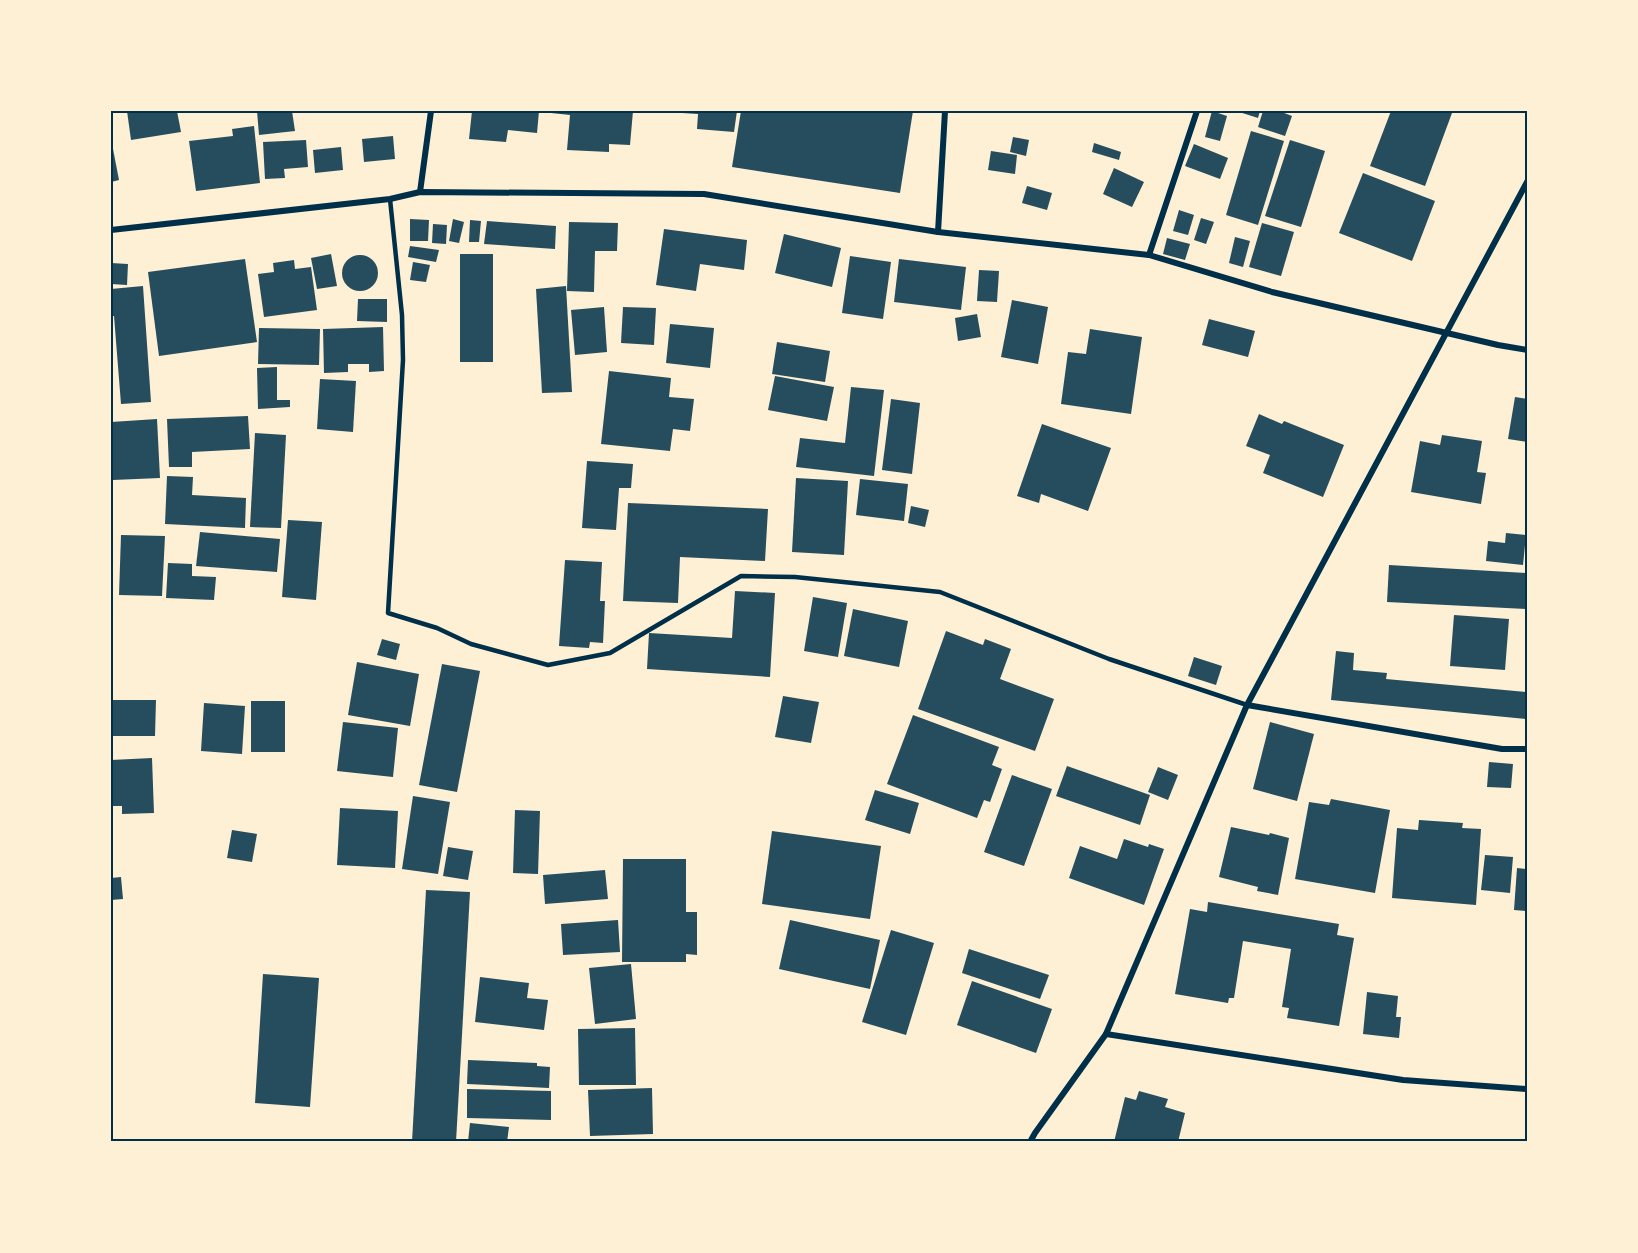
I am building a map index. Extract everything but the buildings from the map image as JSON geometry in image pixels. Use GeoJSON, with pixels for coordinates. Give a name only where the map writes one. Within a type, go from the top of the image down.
{"type":"FeatureCollection","features":[{"type":"Feature","properties":{"kind":"street"},"geometry":{"type":"LineString","coordinates":[[420,192],[430,111]]}},
{"type":"Feature","properties":{"kind":"street"},"geometry":{"type":"LineString","coordinates":[[938,232],[945,111]]}},
{"type":"Feature","properties":{"kind":"street"},"geometry":{"type":"LineString","coordinates":[[1149,255],[1197,111]]}},
{"type":"Feature","properties":{"kind":"street"},"geometry":{"type":"LineString","coordinates":[[1030,1142],[1106,1034],[1247,705],[1527,182]]}},
{"type":"Feature","properties":{"kind":"street"},"geometry":{"type":"LineString","coordinates":[[111,230],[390,199],[420,192],[704,194],[938,232],[1149,255],[1272,292],[1527,350]]}},
{"type":"Feature","properties":{"kind":"street"},"geometry":{"type":"LineString","coordinates":[[1247,705],[1502,748],[1527,749]]}},
{"type":"Feature","properties":{"kind":"street"},"geometry":{"type":"LineString","coordinates":[[1106,1034],[1404,1080],[1527,1089]]}},
{"type":"Feature","properties":{"kind":"lane"},"geometry":{"type":"LineString","coordinates":[[390,199],[402,315],[403,360],[388,613],[437,628],[471,644],[548,665],[610,653],[741,576],[795,577],[940,592],[1109,659],[1247,705]]}}]}
